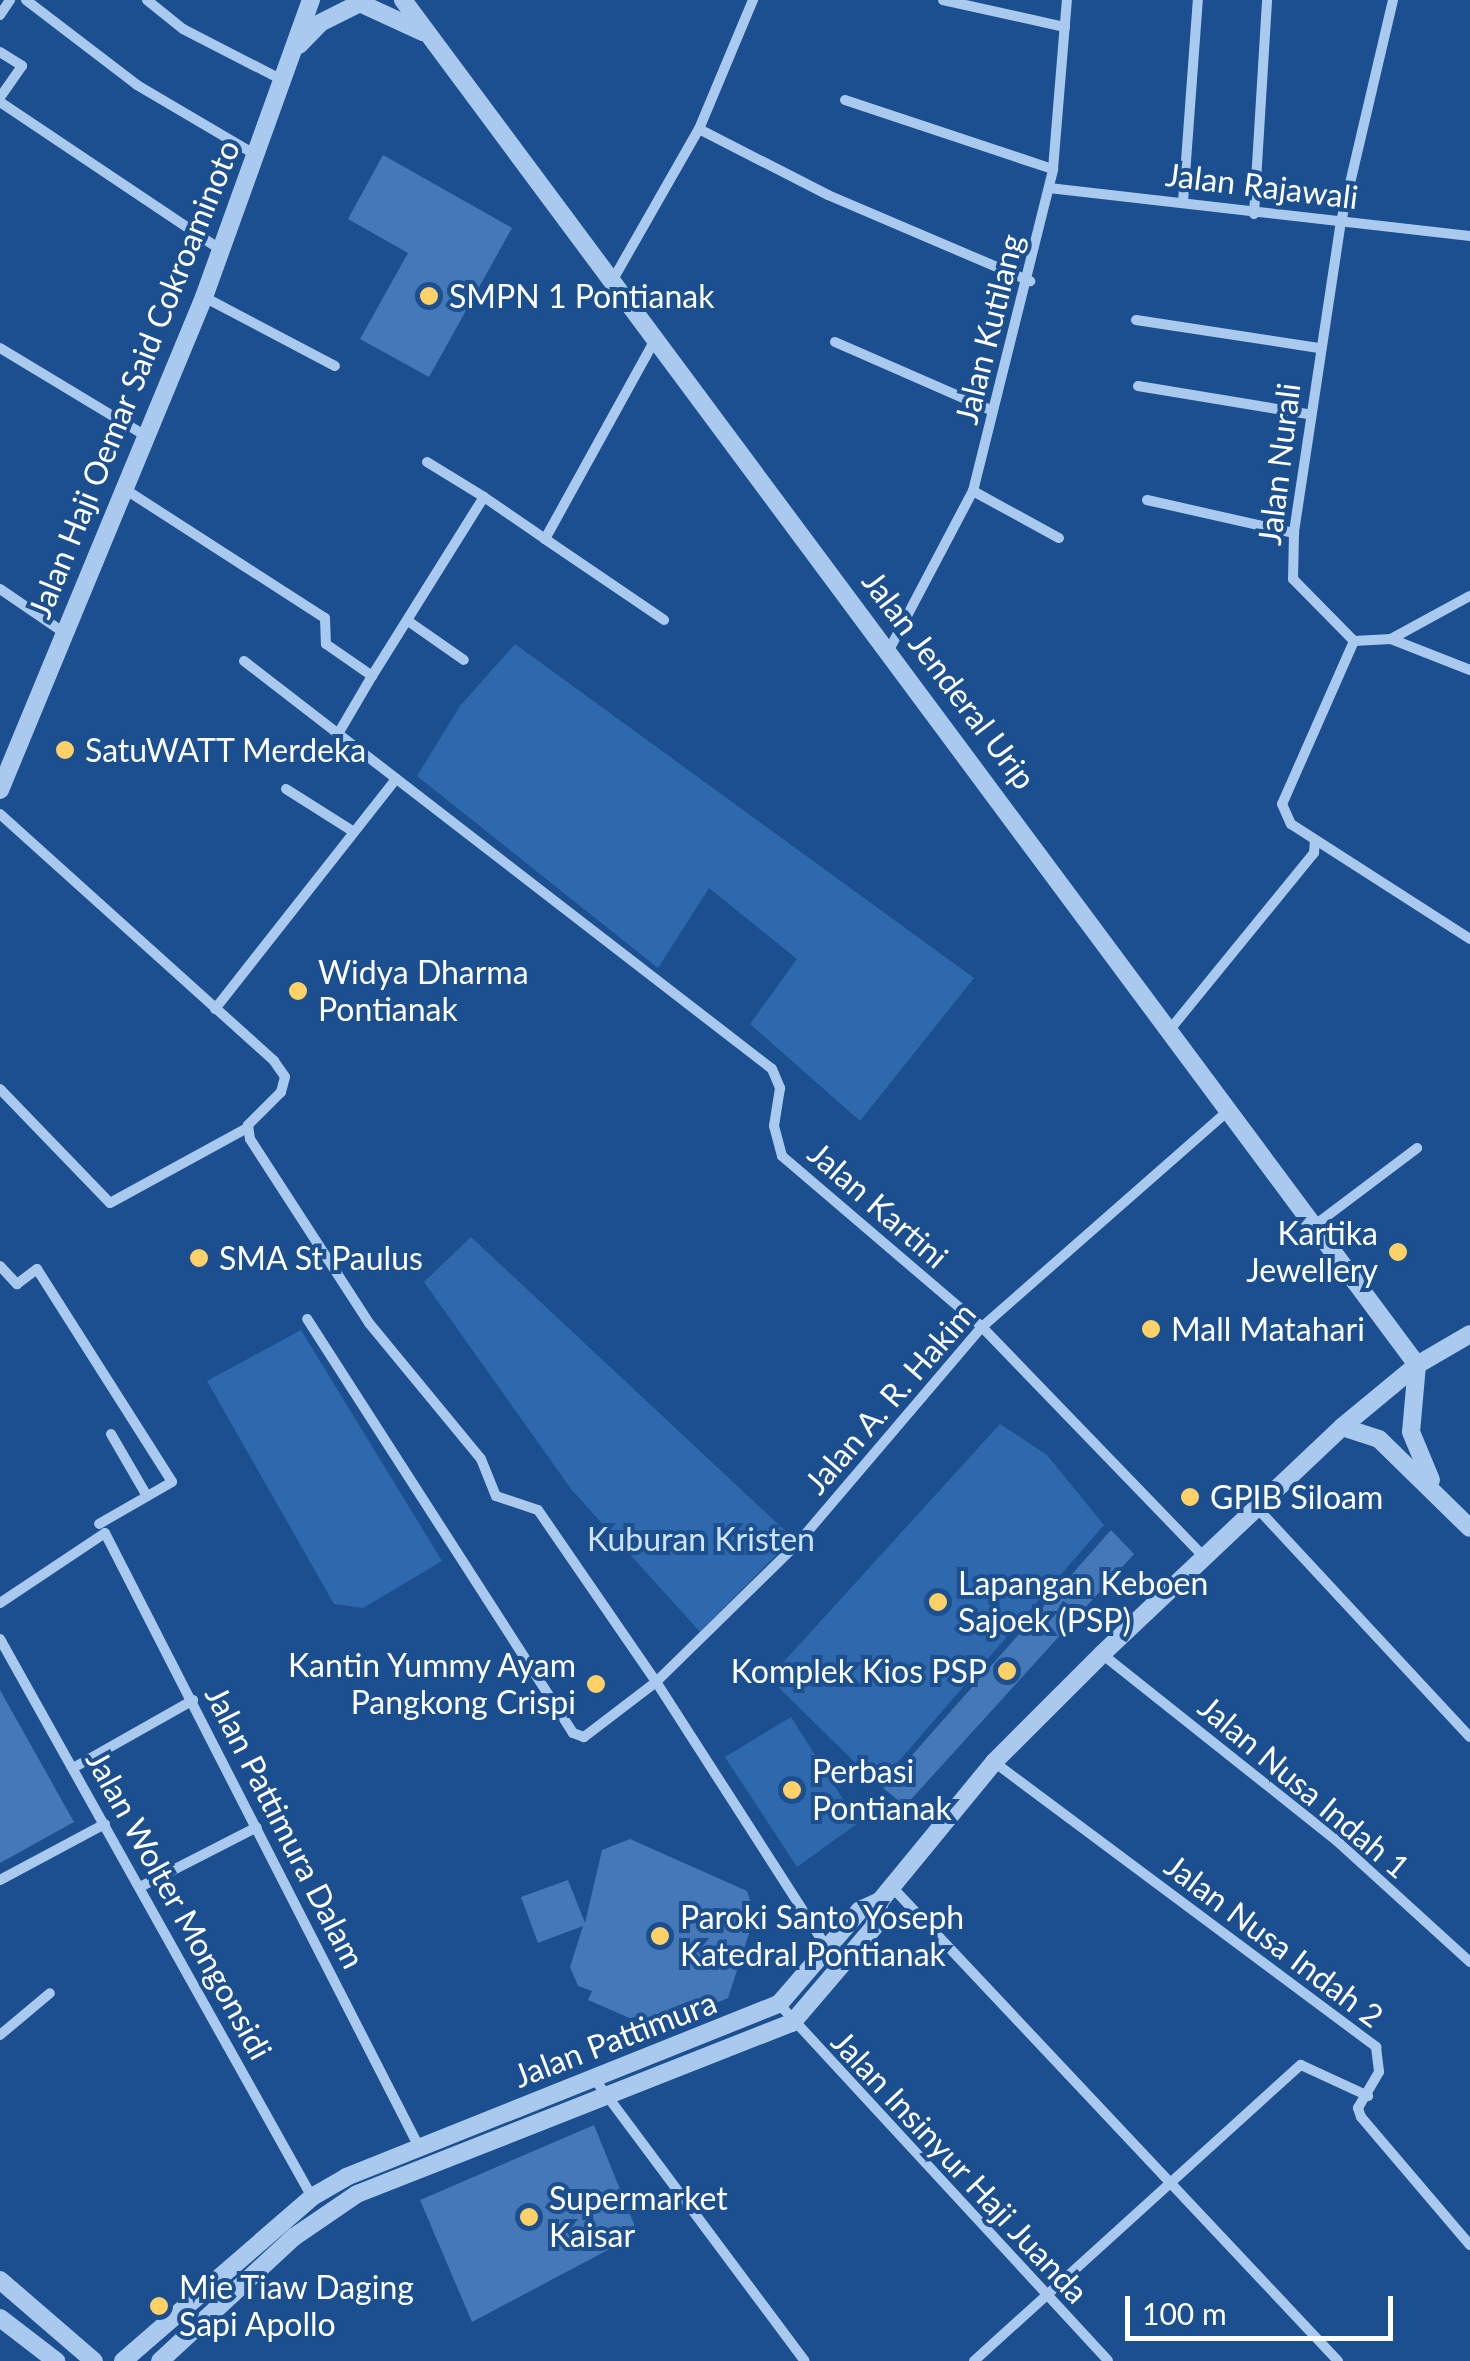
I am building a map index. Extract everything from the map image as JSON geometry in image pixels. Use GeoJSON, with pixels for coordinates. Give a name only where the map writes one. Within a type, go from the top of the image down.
{"type":"FeatureCollection","features":[{"type":"Feature","properties":{"kind":"street"},"geometry":{"type":"LineString","coordinates":[[0,16],[10,0]]}},
{"type":"Feature","properties":{"kind":"street"},"geometry":{"type":"LineString","coordinates":[[26,0],[136,84],[257,156]]}},
{"type":"Feature","properties":{"kind":"street"},"geometry":{"type":"LineString","coordinates":[[147,0],[183,30],[285,81]]}},
{"type":"Feature","properties":{"kind":"street","name":"Jalan Haji Oemar Said Cokroaminoto"},"geometry":{"type":"LineString","coordinates":[[0,790],[204,297],[299,45],[310,0]]}},
{"type":"Feature","properties":{"kind":"street"},"geometry":{"type":"LineString","coordinates":[[325,0],[358,4],[428,34]]}},
{"type":"Feature","properties":{"kind":"street","name":"Jalan Jenderal Urip"},"geometry":{"type":"LineString","coordinates":[[403,0],[610,284],[1172,1027],[1416,1366]]}},
{"type":"Feature","properties":{"kind":"street"},"geometry":{"type":"LineString","coordinates":[[610,284],[699,129],[753,0]]}},
{"type":"Feature","properties":{"kind":"street"},"geometry":{"type":"LineString","coordinates":[[944,0],[1065,28]]}},
{"type":"Feature","properties":{"kind":"street","name":"Jalan Kutilang"},"geometry":{"type":"LineString","coordinates":[[889,650],[973,491],[1030,280],[1053,169],[1067,0]]}},
{"type":"Feature","properties":{"kind":"street"},"geometry":{"type":"LineString","coordinates":[[1183,202],[1198,0]]}},
{"type":"Feature","properties":{"kind":"street"},"geometry":{"type":"LineString","coordinates":[[1254,214],[1268,0]]}},
{"type":"Feature","properties":{"kind":"street","name":"Jalan Nurali"},"geometry":{"type":"LineString","coordinates":[[1354,641],[1293,579],[1294,533],[1307,414],[1341,221],[1392,0]]}},
{"type":"Feature","properties":{"kind":"street"},"geometry":{"type":"LineString","coordinates":[[299,45],[358,4]]}},
{"type":"Feature","properties":{"kind":"street"},"geometry":{"type":"LineString","coordinates":[[0,52],[22,66],[0,100],[221,250]]}},
{"type":"Feature","properties":{"kind":"street"},"geometry":{"type":"LineString","coordinates":[[845,100],[1053,169]]}},
{"type":"Feature","properties":{"kind":"street"},"geometry":{"type":"LineString","coordinates":[[699,129],[828,196],[1030,280]]}},
{"type":"Feature","properties":{"kind":"street","name":"Jalan Rajawali"},"geometry":{"type":"LineString","coordinates":[[1049,188],[1470,236]]}},
{"type":"Feature","properties":{"kind":"street"},"geometry":{"type":"LineString","coordinates":[[204,297],[336,366]]}},
{"type":"Feature","properties":{"kind":"street"},"geometry":{"type":"LineString","coordinates":[[1136,320],[1319,348]]}},
{"type":"Feature","properties":{"kind":"street"},"geometry":{"type":"LineString","coordinates":[[545,538],[654,342]]}},
{"type":"Feature","properties":{"kind":"street"},"geometry":{"type":"LineString","coordinates":[[835,342],[993,411]]}},
{"type":"Feature","properties":{"kind":"street"},"geometry":{"type":"LineString","coordinates":[[0,348],[144,435]]}},
{"type":"Feature","properties":{"kind":"street"},"geometry":{"type":"LineString","coordinates":[[1138,386],[1307,414]]}},
{"type":"Feature","properties":{"kind":"street"},"geometry":{"type":"LineString","coordinates":[[426,462],[664,620]]}},
{"type":"Feature","properties":{"kind":"street"},"geometry":{"type":"LineString","coordinates":[[122,488],[321,615],[326,644],[372,676]]}},
{"type":"Feature","properties":{"kind":"street"},"geometry":{"type":"LineString","coordinates":[[973,491],[1058,538]]}},
{"type":"Feature","properties":{"kind":"street"},"geometry":{"type":"LineString","coordinates":[[338,734],[484,498]]}},
{"type":"Feature","properties":{"kind":"street"},"geometry":{"type":"LineString","coordinates":[[1147,500],[1294,533]]}},
{"type":"Feature","properties":{"kind":"street"},"geometry":{"type":"LineString","coordinates":[[0,589],[63,632]]}},
{"type":"Feature","properties":{"kind":"street"},"geometry":{"type":"LineString","coordinates":[[1392,639],[1470,596]]}},
{"type":"Feature","properties":{"kind":"street"},"geometry":{"type":"LineString","coordinates":[[408,621],[464,660]]}},
{"type":"Feature","properties":{"kind":"street"},"geometry":{"type":"LineString","coordinates":[[1470,670],[1392,639],[1354,641],[1283,794],[1291,824],[1470,939]]}},
{"type":"Feature","properties":{"kind":"street","name":"Jalan Kartini"},"geometry":{"type":"LineString","coordinates":[[244,661],[772,1069],[780,1088],[774,1138],[782,1156],[982,1328],[1206,1559]]}},
{"type":"Feature","properties":{"kind":"street"},"geometry":{"type":"LineString","coordinates":[[215,1009],[396,779]]}},
{"type":"Feature","properties":{"kind":"street"},"geometry":{"type":"LineString","coordinates":[[286,789],[354,832]]}},
{"type":"Feature","properties":{"kind":"street"},"geometry":{"type":"LineString","coordinates":[[0,814],[284,1076],[281,1092],[245,1130],[110,1204],[0,1089]]}},
{"type":"Feature","properties":{"kind":"street"},"geometry":{"type":"LineString","coordinates":[[1172,1027],[1314,853],[1315,840]]}},
{"type":"Feature","properties":{"kind":"street","name":"Jalan A. R. Hakim"},"geometry":{"type":"LineString","coordinates":[[307,1319],[573,1732],[584,1737],[656,1682],[797,1544],[982,1328],[1230,1108]]}},
{"type":"Feature","properties":{"kind":"street"},"geometry":{"type":"LineString","coordinates":[[245,1130],[369,1323],[481,1459],[496,1496],[538,1510],[656,1682],[827,1948]]}},
{"type":"Feature","properties":{"kind":"street"},"geometry":{"type":"LineString","coordinates":[[1315,1225],[1417,1148]]}},
{"type":"Feature","properties":{"kind":"street"},"geometry":{"type":"LineString","coordinates":[[0,1266],[16,1284],[37,1270],[120,1393],[172,1482],[0,1602]]}},
{"type":"Feature","properties":{"kind":"street","name":"Jalan Pattimura"},"geometry":{"type":"LineString","coordinates":[[123,2361],[312,2196],[418,2145],[601,2087],[780,2004],[860,1910],[886,1894],[994,1762],[1102,1654],[1342,1427],[1416,1366],[1470,1334]]}},
{"type":"Feature","properties":{"kind":"street"},"geometry":{"type":"LineString","coordinates":[[1416,1366],[1410,1432],[1436,1490]]}},
{"type":"Feature","properties":{"kind":"street"},"geometry":{"type":"LineString","coordinates":[[1342,1427],[1379,1439],[1436,1490],[1470,1528]]}},
{"type":"Feature","properties":{"kind":"street"},"geometry":{"type":"LineString","coordinates":[[111,1434],[147,1496]]}},
{"type":"Feature","properties":{"kind":"street"},"geometry":{"type":"LineString","coordinates":[[1258,1509],[1470,1737]]}},
{"type":"Feature","properties":{"kind":"street","name":"Jalan Pattimura Dalam"},"geometry":{"type":"LineString","coordinates":[[102,1528],[418,2145]]}},
{"type":"Feature","properties":{"kind":"street","name":"Jalan Wolter Mongonsidi"},"geometry":{"type":"LineString","coordinates":[[0,1640],[312,2196]]}},
{"type":"Feature","properties":{"kind":"street","name":"Jalan Nusa Indah 1"},"geometry":{"type":"LineString","coordinates":[[1102,1654],[1336,1841],[1470,1962]]}},
{"type":"Feature","properties":{"kind":"street"},"geometry":{"type":"LineString","coordinates":[[73,1768],[192,1700]]}},
{"type":"Feature","properties":{"kind":"street","name":"Jalan Nusa Indah 2"},"geometry":{"type":"LineString","coordinates":[[994,1762],[1376,2048],[1379,2072],[1361,2117],[1470,2246]]}},
{"type":"Feature","properties":{"kind":"street"},"geometry":{"type":"LineString","coordinates":[[0,1880],[104,1824]]}},
{"type":"Feature","properties":{"kind":"street"},"geometry":{"type":"LineString","coordinates":[[140,1887],[256,1826]]}},
{"type":"Feature","properties":{"kind":"street"},"geometry":{"type":"LineString","coordinates":[[160,2361],[294,2237],[357,2194],[601,2087],[792,2023],[874,1927],[886,1894],[1178,2183],[1338,2361]]}},
{"type":"Feature","properties":{"kind":"street"},"geometry":{"type":"LineString","coordinates":[[0,2035],[50,1993]]}},
{"type":"Feature","properties":{"kind":"street","name":"Jalan Insinyur Haji Juanda"},"geometry":{"type":"LineString","coordinates":[[780,2004],[792,2023],[1108,2361]]}},
{"type":"Feature","properties":{"kind":"street"},"geometry":{"type":"LineString","coordinates":[[974,2361],[1178,2183],[1301,2066],[1318,2066],[1368,2096]]}},
{"type":"Feature","properties":{"kind":"street"},"geometry":{"type":"LineString","coordinates":[[601,2087],[805,2361]]}},
{"type":"Feature","properties":{"kind":"street"},"geometry":{"type":"LineString","coordinates":[[0,2280],[94,2361]]}},
{"type":"Feature","properties":{"kind":"street"},"geometry":{"type":"LineString","coordinates":[[0,2318],[56,2361]]}},
{"type":"Feature","properties":{"kind":"green space"},"geometry":{"type":"Polygon","coordinates":[[[515,644],[974,978],[860,1121],[750,1024],[797,959],[709,888],[658,968],[417,776],[460,706],[515,644]]]}},
{"type":"Feature","properties":{"kind":"green space","name":"Kuburan Kristen"},"geometry":{"type":"Polygon","coordinates":[[[471,1237],[793,1538],[700,1632],[571,1489],[424,1282],[471,1237]]]}},
{"type":"Feature","properties":{"kind":"green space"},"geometry":{"type":"Polygon","coordinates":[[[301,1330],[442,1561],[363,1608],[334,1604],[207,1381],[301,1330]]]}},
{"type":"Feature","properties":{"kind":"green space","name":"Lapangan Keboen Sajoek (PSP)"},"geometry":{"type":"Polygon","coordinates":[[[1000,1424],[1047,1455],[1104,1525],[878,1785],[769,1678],[1000,1424]]]}},
{"type":"Feature","properties":{"kind":"green space","name":"Perbasi Pontianak"},"geometry":{"type":"Polygon","coordinates":[[[791,1717],[858,1823],[797,1867],[725,1757],[791,1717]]]}},
{"type":"Feature","properties":{"kind":"building","name":"SMPN 1 Pontianak"},"geometry":{"type":"Polygon","coordinates":[[[383,155],[512,228],[429,377],[360,339],[408,253],[348,219],[383,155]]]}},
{"type":"Feature","properties":{"kind":"building","name":"Komplek Kios PSP"},"geometry":{"type":"Polygon","coordinates":[[[1111,1530],[1134,1554],[905,1806],[883,1788],[1111,1530]]]}},
{"type":"Feature","properties":{"kind":"building"},"geometry":{"type":"Polygon","coordinates":[[[0,1690],[74,1822],[0,1863],[0,1690]]]}},
{"type":"Feature","properties":{"kind":"building","name":"Paroki Santo Yoseph Katedral Pontianak"},"geometry":{"type":"Polygon","coordinates":[[[630,1839],[747,1891],[755,1915],[728,1998],[655,2029],[588,2000],[592,1991],[578,1986],[570,1967],[583,1926],[538,1943],[521,1897],[568,1880],[585,1923],[602,1850],[630,1839]]]}},
{"type":"Feature","properties":{"kind":"building","name":"Supermarket Kaisar"},"geometry":{"type":"Polygon","coordinates":[[[594,2125],[638,2234],[472,2322],[420,2200],[594,2125]]]}},
{"type":"Feature","properties":{"kind":"place","name":"SMPN 1 Pontianak"},"geometry":{"type":"Point","coordinates":[429,296]}},
{"type":"Feature","properties":{"kind":"place","name":"SatuWATT Merdeka"},"geometry":{"type":"Point","coordinates":[65,750]}},
{"type":"Feature","properties":{"kind":"place","name":"Widya Dharma Pontianak"},"geometry":{"type":"Point","coordinates":[298,991]}},
{"type":"Feature","properties":{"kind":"place","name":"Kartika Jewellery"},"geometry":{"type":"Point","coordinates":[1398,1252]}},
{"type":"Feature","properties":{"kind":"place","name":"SMA St Paulus"},"geometry":{"type":"Point","coordinates":[199,1258]}},
{"type":"Feature","properties":{"kind":"place","name":"Mall Matahari"},"geometry":{"type":"Point","coordinates":[1151,1329]}},
{"type":"Feature","properties":{"kind":"place","name":"GPIB Siloam"},"geometry":{"type":"Point","coordinates":[1190,1497]}},
{"type":"Feature","properties":{"kind":"place","name":"Lapangan Keboen Sajoek (PSP)"},"geometry":{"type":"Point","coordinates":[938,1602]}},
{"type":"Feature","properties":{"kind":"place","name":"Komplek Kios PSP"},"geometry":{"type":"Point","coordinates":[1007,1671]}},
{"type":"Feature","properties":{"kind":"place","name":"Kantin Yummy Ayam Pangkong Crispi"},"geometry":{"type":"Point","coordinates":[596,1684]}},
{"type":"Feature","properties":{"kind":"place","name":"Perbasi Pontianak"},"geometry":{"type":"Point","coordinates":[792,1790]}},
{"type":"Feature","properties":{"kind":"place","name":"Paroki Santo Yoseph Katedral Pontianak"},"geometry":{"type":"Point","coordinates":[660,1936]}},
{"type":"Feature","properties":{"kind":"place","name":"Supermarket Kaisar"},"geometry":{"type":"Point","coordinates":[529,2217]}},
{"type":"Feature","properties":{"kind":"place","name":"Mie Tiaw Daging Sapi Apollo"},"geometry":{"type":"Point","coordinates":[159,2306]}}]}
